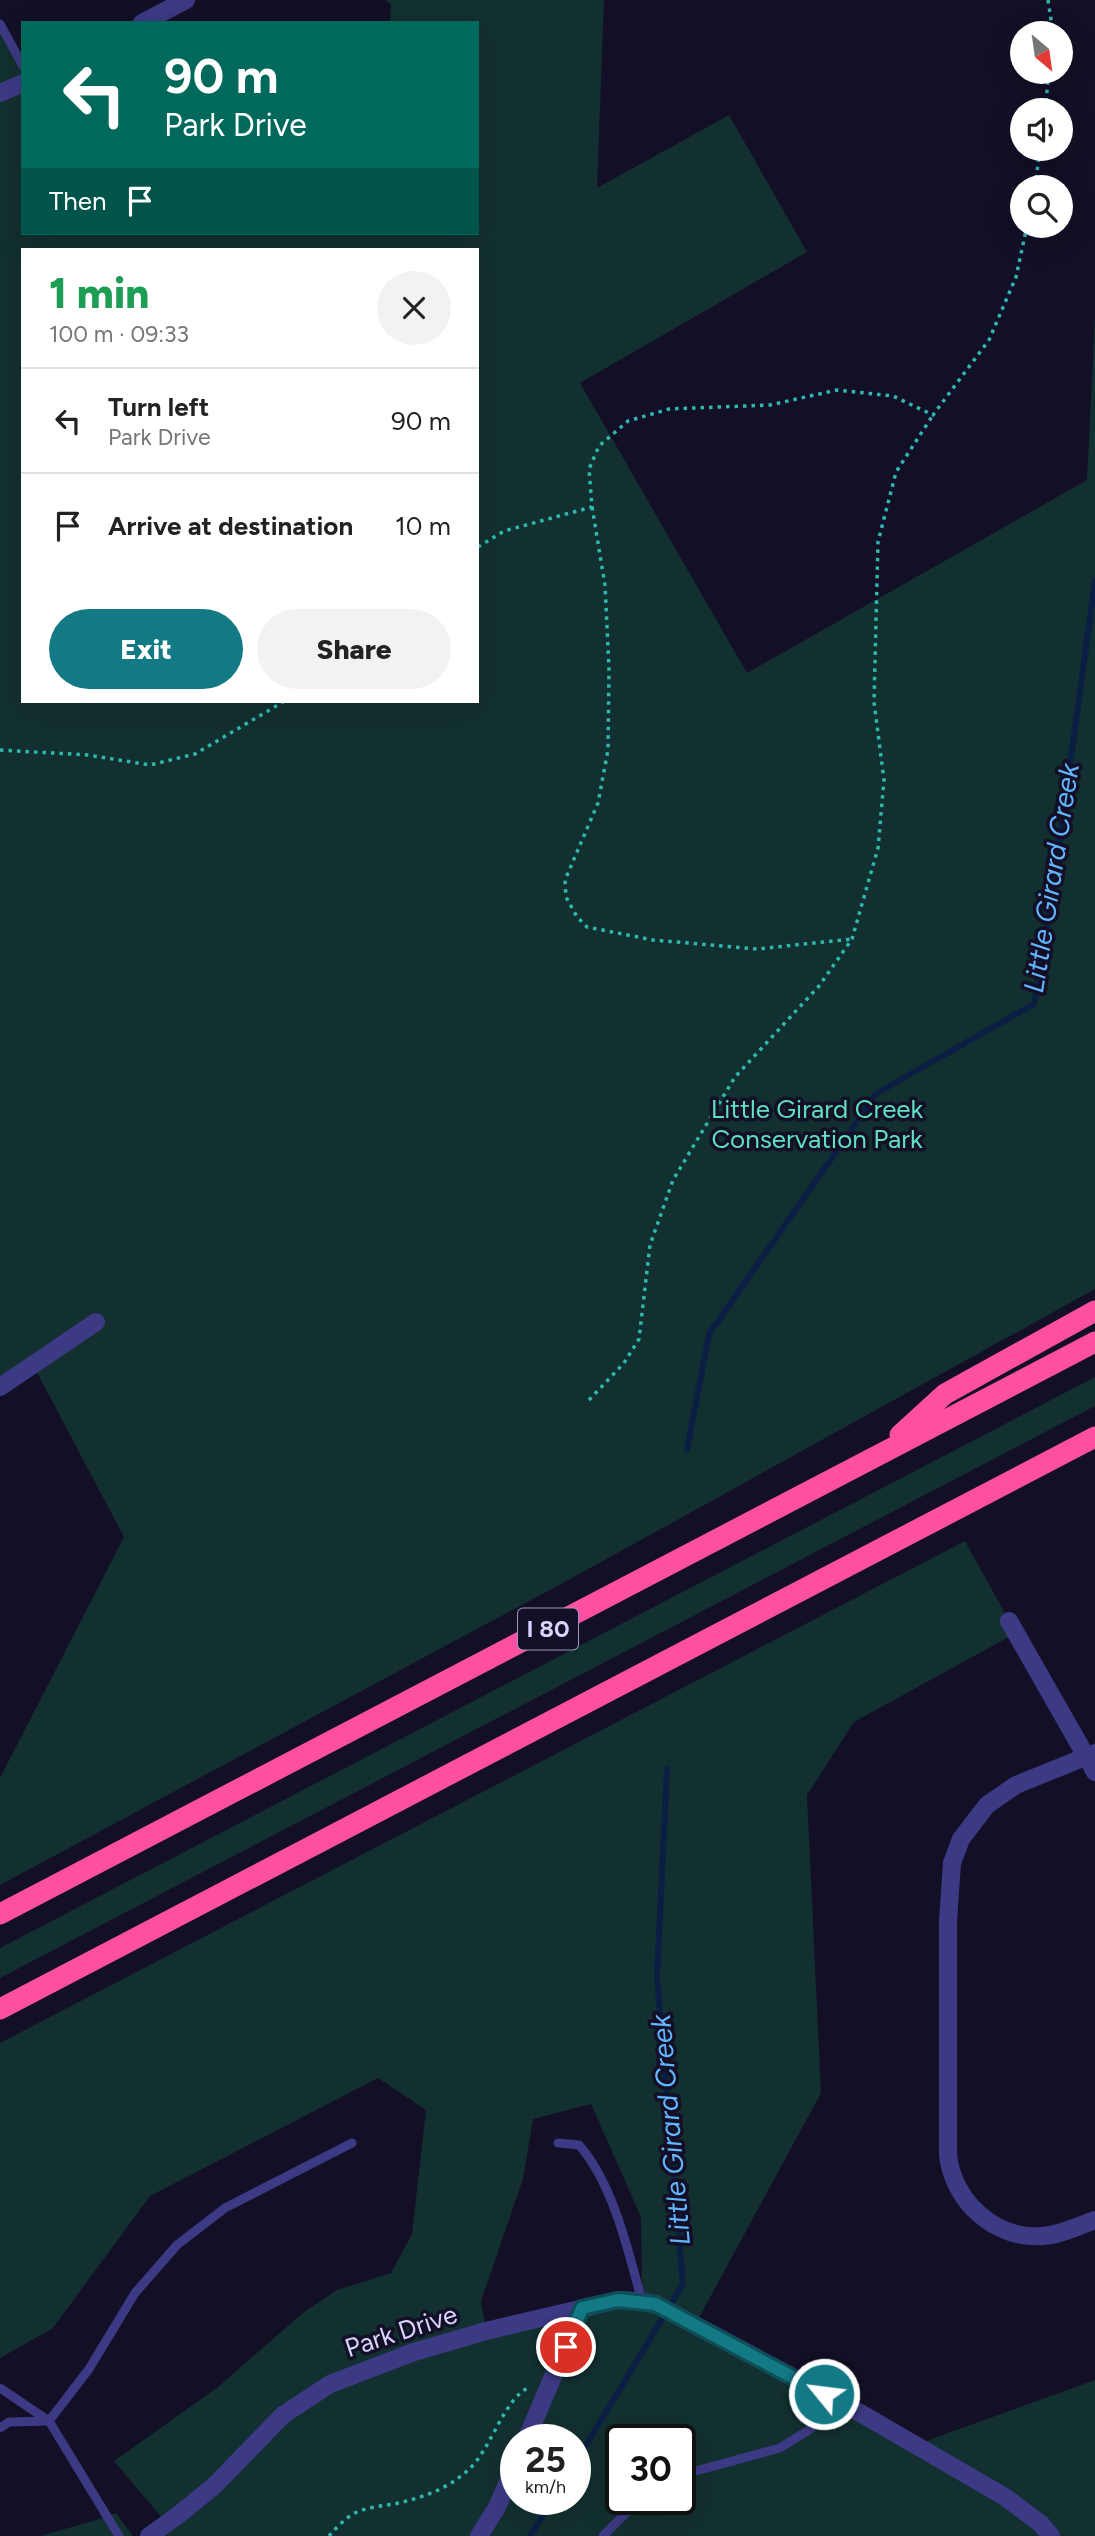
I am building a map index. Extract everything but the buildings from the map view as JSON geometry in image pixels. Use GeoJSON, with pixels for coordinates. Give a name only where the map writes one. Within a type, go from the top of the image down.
{"type":"FeatureCollection","features":[{"type":"Feature","properties":{"kind":"highway"},"geometry":{"type":"LineString","coordinates":[[878,1455],[945,1394],[1095,1311]]}},
{"type":"Feature","properties":{"kind":"highway","name":"I 80"},"geometry":{"type":"LineString","coordinates":[[0,1914],[1095,1342]]}},
{"type":"Feature","properties":{"kind":"highway"},"geometry":{"type":"LineString","coordinates":[[0,2009],[1095,1437]]}},
{"type":"Feature","properties":{"kind":"street"},"geometry":{"type":"LineString","coordinates":[[146,21],[186,0]]}},
{"type":"Feature","properties":{"kind":"street"},"geometry":{"type":"LineString","coordinates":[[0,93],[21,84]]}},
{"type":"Feature","properties":{"kind":"street"},"geometry":{"type":"LineString","coordinates":[[0,1387],[96,1322]]}},
{"type":"Feature","properties":{"kind":"street"},"geometry":{"type":"LineString","coordinates":[[1009,1620],[1090,1754],[1095,1772]]}},
{"type":"Feature","properties":{"kind":"street"},"geometry":{"type":"LineString","coordinates":[[1090,1754],[1016,1785],[987,1805],[961,1839],[952,1863],[948,1921],[948,2155],[956,2185],[967,2202],[991,2224],[1010,2232],[1045,2236],[1095,2220]]}},
{"type":"Feature","properties":{"kind":"street","name":"Park Drive"},"geometry":{"type":"LineString","coordinates":[[149,2536],[214,2486],[283,2415],[330,2384],[426,2349],[582,2308],[618,2300],[649,2303]]}},
{"type":"Feature","properties":{"kind":"street"},"geometry":{"type":"LineString","coordinates":[[649,2303],[679,2316],[847,2406],[1005,2497],[1041,2524],[1051,2536]]}},
{"type":"Feature","properties":{"kind":"street"},"geometry":{"type":"LineString","coordinates":[[533,2424],[582,2308]]}},
{"type":"Feature","properties":{"kind":"street"},"geometry":{"type":"LineString","coordinates":[[479,2536],[500,2500]]}},
{"type":"Feature","properties":{"kind":"lane"},"geometry":{"type":"LineString","coordinates":[[0,24],[21,62]]}},
{"type":"Feature","properties":{"kind":"lane"},"geometry":{"type":"LineString","coordinates":[[49,2421],[89,2369],[135,2293],[177,2245],[226,2208],[352,2143]]}},
{"type":"Feature","properties":{"kind":"lane"},"geometry":{"type":"LineString","coordinates":[[558,2143],[579,2145],[590,2157],[621,2223],[649,2303]]}},
{"type":"Feature","properties":{"kind":"lane"},"geometry":{"type":"LineString","coordinates":[[0,2388],[49,2421],[119,2536]]}},
{"type":"Feature","properties":{"kind":"lane"},"geometry":{"type":"LineString","coordinates":[[696,2471],[779,2448],[847,2406]]}},
{"type":"Feature","properties":{"kind":"lane"},"geometry":{"type":"LineString","coordinates":[[0,2428],[9,2421],[49,2421]]}},
{"type":"Feature","properties":{"kind":"lane"},"geometry":{"type":"LineString","coordinates":[[603,2536],[624,2515]]}},
{"type":"Feature","properties":{"kind":"path"},"geometry":{"type":"LineString","coordinates":[[1048,0],[1051,21]]}},
{"type":"Feature","properties":{"kind":"path"},"geometry":{"type":"LineString","coordinates":[[589,1400],[624,1363],[639,1339],[650,1245],[673,1180],[735,1077],[819,986],[852,939],[878,848],[884,780],[874,702],[878,542],[896,472],[933,415],[989,340],[1016,276],[1024,238]]}},
{"type":"Feature","properties":{"kind":"path"},"geometry":{"type":"LineString","coordinates":[[852,939],[757,948],[679,943],[587,927],[577,917],[566,897],[565,880],[598,803],[608,750],[605,585],[592,507],[589,469],[599,446],[628,421],[669,409],[770,405],[837,390],[893,396],[933,415]]}},
{"type":"Feature","properties":{"kind":"path"},"geometry":{"type":"LineString","coordinates":[[479,546],[504,531],[592,507]]}},
{"type":"Feature","properties":{"kind":"path"},"geometry":{"type":"LineString","coordinates":[[0,750],[88,755],[150,765],[195,754],[281,703]]}},
{"type":"Feature","properties":{"kind":"path"},"geometry":{"type":"LineString","coordinates":[[329,2536],[356,2512],[423,2496],[446,2487],[483,2454],[507,2409],[522,2390],[537,2384],[549,2385]]}},
{"type":"Feature","properties":{"kind":"green space","name":"Little Girard Creek Conservation Park"},"geometry":{"type":"Polygon","coordinates":[[[385,0],[604,0],[597,188],[729,115],[807,252],[580,383],[747,673],[1087,480],[1095,315],[1095,1289],[574,1577],[0,1885],[0,1778],[124,1537],[33,1365],[0,1387],[0,24],[21,62],[21,235],[479,235],[479,21],[390,21],[391,4],[385,0]]]}},
{"type":"Feature","properties":{"kind":"green space"},"geometry":{"type":"Polygon","coordinates":[[[1095,1377],[1095,1406],[0,1978],[0,1948],[1095,1377]]]}},
{"type":"Feature","properties":{"kind":"green space"},"geometry":{"type":"Polygon","coordinates":[[[965,1541],[1016,1633],[854,1722],[807,1795],[821,2093],[695,2325],[915,2445],[1095,2380],[1095,2536],[155,2536],[169,2526],[114,2461],[218,2387],[304,2312],[337,2290],[391,2273],[412,2234],[426,2110],[378,2078],[150,2196],[53,2328],[0,2358],[0,2043],[965,1541]],[[591,2104],[533,2119],[523,2179],[481,2301],[486,2331],[642,2301],[641,2217],[591,2104]]]}},
{"type":"Feature","properties":{"kind":"green space"},"geometry":{"type":"Polygon","coordinates":[[[116,2513],[133,2536],[42,2536],[98,2520],[116,2513]]]}},
{"type":"Feature","properties":{"kind":"waterway","name":"Little Girard Creek"},"geometry":{"type":"LineString","coordinates":[[687,1450],[709,1334],[877,1093],[1034,1004],[1053,891],[1095,581]]}},
{"type":"Feature","properties":{"kind":"waterway","name":"Little Girard Creek"},"geometry":{"type":"LineString","coordinates":[[591,2437],[683,2284],[657,1977],[667,1769]]}},
{"type":"Feature","properties":{"kind":"waterway","name":"Little Girard Creek"},"geometry":{"type":"LineString","coordinates":[[530,2536],[543,2515]]}},
{"type":"Feature","properties":{"kind":"route"},"geometry":{"type":"LineString","coordinates":[[566,2347],[582,2308],[618,2300],[655,2304],[824,2394]]}}]}
